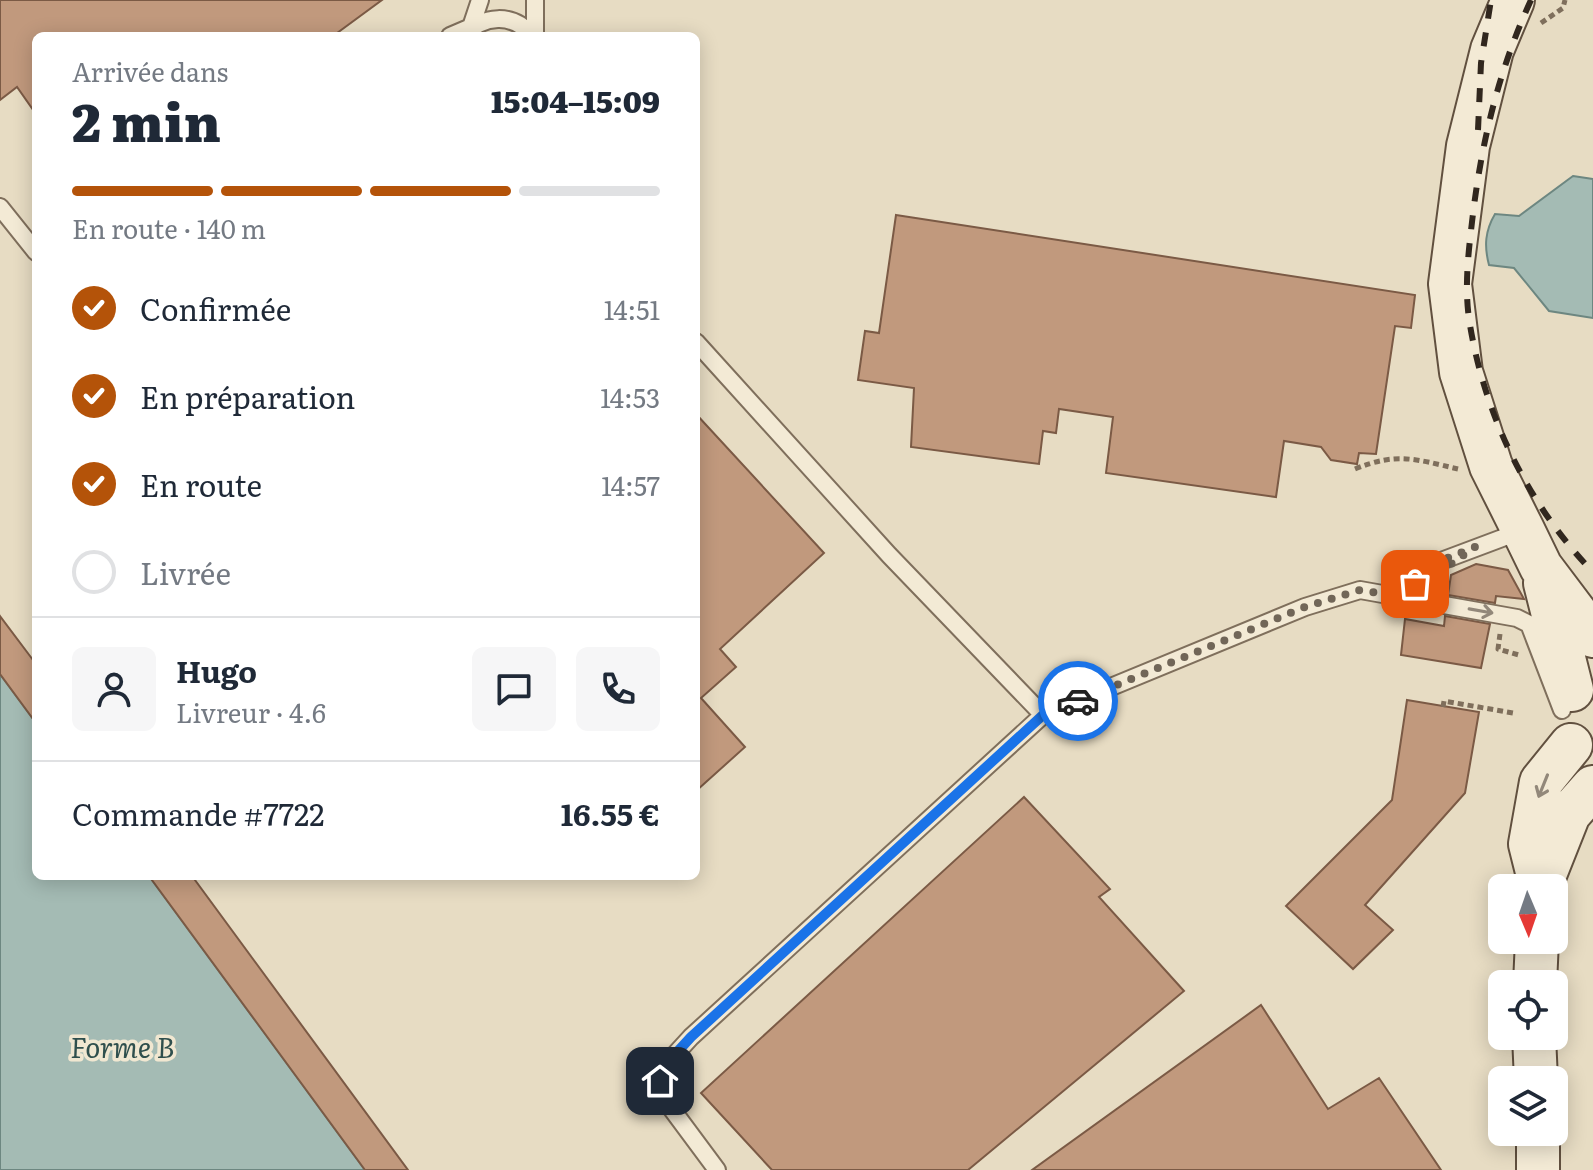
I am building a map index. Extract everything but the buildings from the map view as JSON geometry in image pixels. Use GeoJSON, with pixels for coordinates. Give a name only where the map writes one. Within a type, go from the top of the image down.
{"type":"FeatureCollection","features":[{"type":"Feature","properties":{"kind":"street"},"geometry":{"type":"LineString","coordinates":[[1522,15],[1492,50],[1468,146],[1450,284],[1461,372],[1491,466],[1541,567],[1593,636]]}},
{"type":"Feature","properties":{"kind":"street"},"geometry":{"type":"LineString","coordinates":[[1539,874],[1530,844],[1541,782],[1578,717],[1541,567]]}},
{"type":"Feature","properties":{"kind":"street"},"geometry":{"type":"LineString","coordinates":[[1546,874],[1569,814],[1593,787]]}},
{"type":"Feature","properties":{"kind":"street"},"geometry":{"type":"LineString","coordinates":[[1538,1146],[1538,1170]]}},
{"type":"Feature","properties":{"kind":"lane"},"geometry":{"type":"LineString","coordinates":[[467,32],[480,0]]}},
{"type":"Feature","properties":{"kind":"lane"},"geometry":{"type":"LineString","coordinates":[[534,32],[535,0]]}},
{"type":"Feature","properties":{"kind":"lane"},"geometry":{"type":"LineString","coordinates":[[467,32],[482,21],[506,19],[518,23],[529,32]]}},
{"type":"Feature","properties":{"kind":"lane"},"geometry":{"type":"LineString","coordinates":[[0,207],[32,247]]}},
{"type":"Feature","properties":{"kind":"lane"},"geometry":{"type":"LineString","coordinates":[[700,346],[889,555],[1043,715]]}},
{"type":"Feature","properties":{"kind":"lane"},"geometry":{"type":"LineString","coordinates":[[1391,595],[1433,564],[1523,530]]}},
{"type":"Feature","properties":{"kind":"lane"},"geometry":{"type":"LineString","coordinates":[[717,1170],[668,1104],[660,1081],[669,1061],[691,1037],[1043,715],[1305,607],[1360,590],[1517,618],[1529,624],[1578,717]]}},
{"type":"Feature","properties":{"kind":"path"},"geometry":{"type":"LineString","coordinates":[[1522,15],[1563,8],[1565,0]]}},
{"type":"Feature","properties":{"kind":"path"},"geometry":{"type":"LineString","coordinates":[[1355,469],[1383,458],[1405,458],[1462,470]]}},
{"type":"Feature","properties":{"kind":"path"},"geometry":{"type":"LineString","coordinates":[[1443,707],[1444,701],[1513,713]]}},
{"type":"Feature","properties":{"kind":"water"},"geometry":{"type":"Polygon","coordinates":[[[1573,176],[1593,179],[1593,318],[1549,311],[1514,268],[1489,265],[1486,251],[1487,233],[1495,214],[1519,216],[1573,176]]]}},
{"type":"Feature","properties":{"kind":"water","name":"Forme B"},"geometry":{"type":"Polygon","coordinates":[[[0,674],[32,718],[32,880],[152,880],[365,1170],[0,1170],[0,674]]]}},
{"type":"Feature","properties":{"kind":"railway"},"geometry":{"type":"LineString","coordinates":[[1478,130],[1481,63],[1491,0]]}},
{"type":"Feature","properties":{"kind":"railway"},"geometry":{"type":"LineString","coordinates":[[1531,0],[1500,81],[1486,136],[1469,248],[1468,312],[1486,393],[1513,458],[1548,518],[1593,572]]}},
{"type":"Feature","properties":{"kind":"way so far"},"geometry":{"type":"LineString","coordinates":[[1078,701],[1305,607],[1360,590],[1391,595],[1433,564],[1475,547],[1438,573],[1415,584]]}},
{"type":"Feature","properties":{"kind":"route"},"geometry":{"type":"LineString","coordinates":[[660,1081],[669,1061],[691,1037],[1043,715],[1078,701]]}}]}
